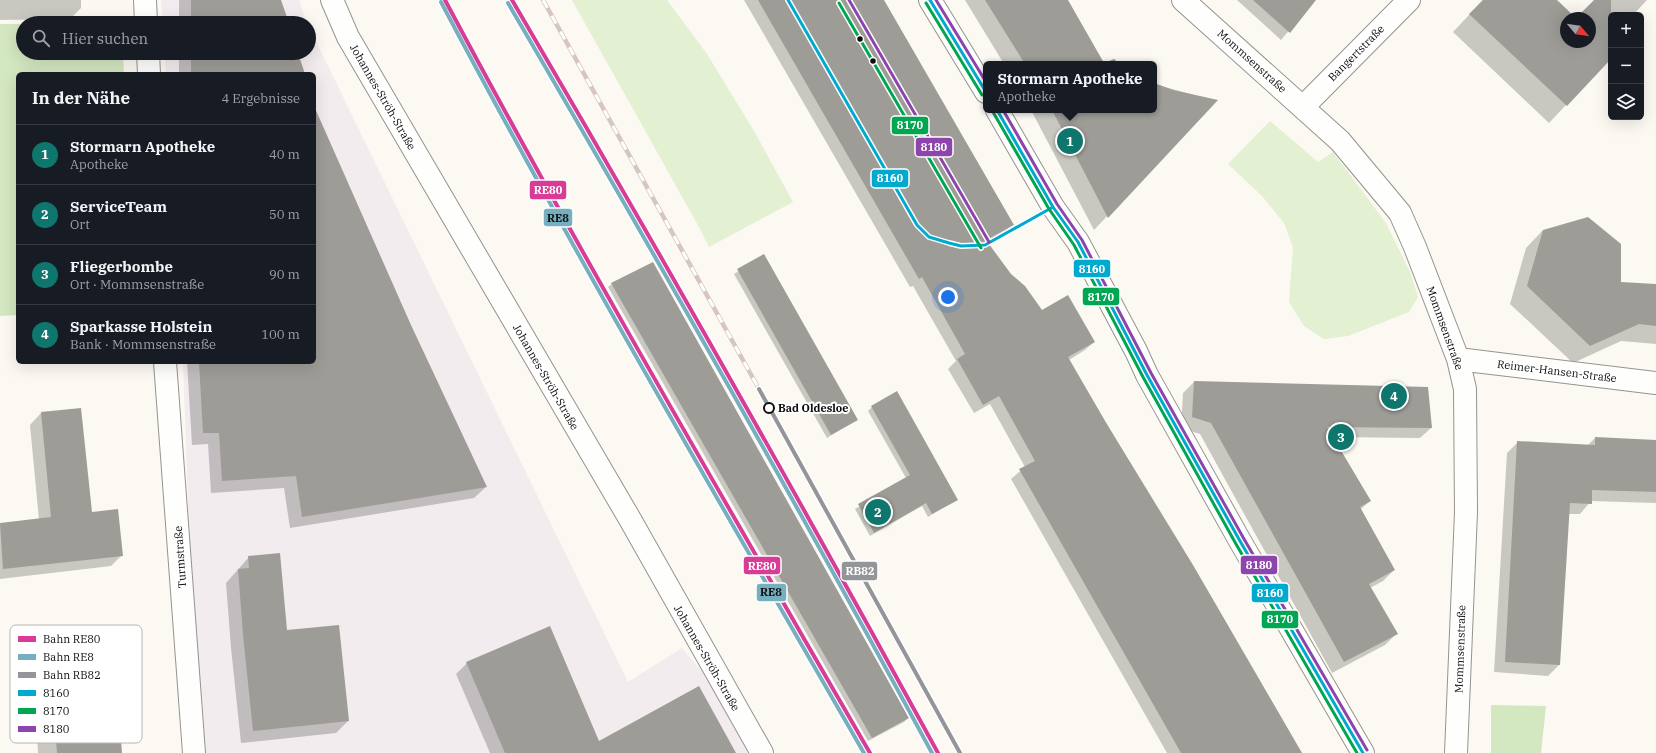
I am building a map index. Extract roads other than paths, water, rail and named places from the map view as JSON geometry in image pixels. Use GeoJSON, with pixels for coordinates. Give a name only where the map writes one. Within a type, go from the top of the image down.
{"type":"FeatureCollection","features":[{"type":"Feature","properties":{"kind":"street"},"geometry":{"type":"LineString","coordinates":[[145,0],[146,16]]}},
{"type":"Feature","properties":{"kind":"street","name":"Johannes-Ströh-Straße"},"geometry":{"type":"LineString","coordinates":[[332,0],[348,37],[631,521],[762,753]]}},
{"type":"Feature","properties":{"kind":"street"},"geometry":{"type":"LineString","coordinates":[[930,0],[983,87]]}},
{"type":"Feature","properties":{"kind":"street","name":"Mommsenstraße"},"geometry":{"type":"LineString","coordinates":[[1183,0],[1340,141],[1400,213],[1415,247],[1458,359],[1465,389],[1466,512],[1456,753]]}},
{"type":"Feature","properties":{"kind":"street","name":"Bangertstraße"},"geometry":{"type":"LineString","coordinates":[[1303,107],[1409,0]]}},
{"type":"Feature","properties":{"kind":"street"},"geometry":{"type":"LineString","coordinates":[[148,60],[149,72]]}},
{"type":"Feature","properties":{"kind":"street"},"geometry":{"type":"LineString","coordinates":[[999,113],[1053,208],[1078,242],[1136,351],[1146,375],[1363,753]]}},
{"type":"Feature","properties":{"kind":"street","name":"Reimer-Hansen-Straße"},"geometry":{"type":"LineString","coordinates":[[1458,359],[1656,383]]}},
{"type":"Feature","properties":{"kind":"street","name":"Turmstraße"},"geometry":{"type":"LineString","coordinates":[[165,364],[194,753]]}},
{"type":"Feature","properties":{"kind":"railway"},"geometry":{"type":"LineString","coordinates":[[543,0],[759,389]]}},
{"type":"Feature","properties":{"kind":"rail line","name":"RE80"},"geometry":{"type":"LineString","coordinates":[[445,0],[601,284],[870,753]]}},
{"type":"Feature","properties":{"kind":"rail line","name":"RE80"},"geometry":{"type":"LineString","coordinates":[[512,0],[728,375],[938,753]]}},
{"type":"Feature","properties":{"kind":"rail line","name":"RE8"},"geometry":{"type":"LineString","coordinates":[[441,2],[596,286],[864,753]]}},
{"type":"Feature","properties":{"kind":"rail line","name":"RE8"},"geometry":{"type":"LineString","coordinates":[[508,3],[723,376],[932,753]]}},
{"type":"Feature","properties":{"kind":"rail line","name":"RB82"},"geometry":{"type":"LineString","coordinates":[[759,389],[960,753]]}},
{"type":"Feature","properties":{"kind":"place","name":"Stormarn Apotheke"},"geometry":{"type":"Point","coordinates":[1070,141]}},
{"type":"Feature","properties":{"kind":"place","name":"Sparkasse Holstein"},"geometry":{"type":"Point","coordinates":[1394,396]}},
{"type":"Feature","properties":{"kind":"place","name":"Bad Oldesloe"},"geometry":{"type":"Point","coordinates":[769,408]}},
{"type":"Feature","properties":{"kind":"place","name":"Fliegerbombe"},"geometry":{"type":"Point","coordinates":[1341,437]}},
{"type":"Feature","properties":{"kind":"place","name":"ServiceTeam"},"geometry":{"type":"Point","coordinates":[878,512]}}]}
